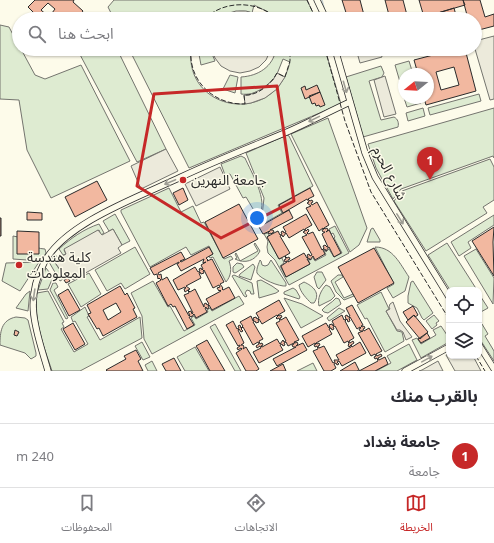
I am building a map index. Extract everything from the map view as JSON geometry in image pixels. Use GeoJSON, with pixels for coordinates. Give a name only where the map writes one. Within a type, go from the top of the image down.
{"type":"FeatureCollection","features":[{"type":"Feature","properties":{"kind":"street"},"geometry":{"type":"LineString","coordinates":[[317,0],[323,12]]}},
{"type":"Feature","properties":{"kind":"street"},"geometry":{"type":"LineString","coordinates":[[321,0],[324,12]]}},
{"type":"Feature","properties":{"kind":"street","name":"شارع الحرم"},"geometry":{"type":"LineString","coordinates":[[337,56],[365,153],[375,177],[446,292]]}},
{"type":"Feature","properties":{"kind":"street"},"geometry":{"type":"LineString","coordinates":[[48,371],[35,328],[32,312],[33,296],[36,281],[44,262],[62,240],[92,220],[142,194],[288,132],[350,102]]}},
{"type":"Feature","properties":{"kind":"street"},"geometry":{"type":"LineString","coordinates":[[405,371],[446,349]]}},
{"type":"Feature","properties":{"kind":"street"},"geometry":{"type":"LineString","coordinates":[[482,350],[494,369]]}},
{"type":"Feature","properties":{"kind":"highlighted area"},"geometry":{"type":"Polygon","coordinates":[[[277,86],[294,201],[221,238],[137,186],[154,94],[277,86]]]}},
{"type":"Feature","properties":{"kind":"green space"},"geometry":{"type":"Polygon","coordinates":[[[114,0],[307,0],[313,12],[268,12],[254,5],[252,12],[110,12],[108,7],[114,0]]]}},
{"type":"Feature","properties":{"kind":"green space"},"geometry":{"type":"Polygon","coordinates":[[[0,25],[9,27],[12,33],[12,56],[25,56],[35,75],[45,79],[81,65],[130,161],[51,198],[27,150],[19,100],[0,99],[0,25]]]}},
{"type":"Feature","properties":{"kind":"green space"},"geometry":{"type":"Polygon","coordinates":[[[81,56],[120,56],[166,149],[137,162],[81,56]]]}},
{"type":"Feature","properties":{"kind":"green space"},"geometry":{"type":"Polygon","coordinates":[[[133,56],[192,56],[193,70],[201,87],[215,98],[232,104],[250,103],[267,96],[281,83],[290,62],[283,59],[274,79],[266,87],[252,94],[241,94],[241,77],[253,75],[264,69],[272,61],[274,56],[327,56],[341,104],[189,168],[133,56]]]}},
{"type":"Feature","properties":{"kind":"green space"},"geometry":{"type":"Polygon","coordinates":[[[199,56],[213,56],[215,61],[201,65],[199,56]]]}},
{"type":"Feature","properties":{"kind":"green space"},"geometry":{"type":"Polygon","coordinates":[[[409,61],[411,68],[398,68],[398,75],[395,65],[409,61]]]}},
{"type":"Feature","properties":{"kind":"green space"},"geometry":{"type":"Polygon","coordinates":[[[381,66],[384,73],[382,77],[369,81],[381,120],[394,117],[398,121],[398,127],[363,137],[346,77],[381,66]]]}},
{"type":"Feature","properties":{"kind":"green space"},"geometry":{"type":"Polygon","coordinates":[[[230,75],[238,77],[235,93],[223,89],[230,75]]]}},
{"type":"Feature","properties":{"kind":"green space"},"geometry":{"type":"Polygon","coordinates":[[[479,94],[481,101],[430,115],[428,108],[479,94]]]}},
{"type":"Feature","properties":{"kind":"green space"},"geometry":{"type":"Polygon","coordinates":[[[406,104],[418,104],[407,107],[406,104]]]}},
{"type":"Feature","properties":{"kind":"green space"},"geometry":{"type":"Polygon","coordinates":[[[423,108],[425,116],[408,121],[406,113],[423,108]]]}},
{"type":"Feature","properties":{"kind":"green space"},"geometry":{"type":"Polygon","coordinates":[[[494,108],[494,158],[493,156],[401,189],[393,199],[376,168],[368,144],[494,108]]]}},
{"type":"Feature","properties":{"kind":"green space"},"geometry":{"type":"Polygon","coordinates":[[[328,118],[367,228],[359,245],[350,252],[291,134],[328,118]]]}},
{"type":"Feature","properties":{"kind":"green space"},"geometry":{"type":"Polygon","coordinates":[[[287,135],[289,136],[313,186],[278,205],[282,213],[261,225],[264,198],[246,153],[287,135]]]}},
{"type":"Feature","properties":{"kind":"green space"},"geometry":{"type":"Polygon","coordinates":[[[241,156],[245,158],[255,178],[261,195],[262,209],[259,215],[256,214],[246,197],[243,198],[230,174],[225,175],[221,164],[241,156]]]}},
{"type":"Feature","properties":{"kind":"green space"},"geometry":{"type":"Polygon","coordinates":[[[490,159],[494,167],[494,200],[483,207],[487,213],[426,251],[394,201],[402,191],[490,159]]]}},
{"type":"Feature","properties":{"kind":"green space"},"geometry":{"type":"Polygon","coordinates":[[[169,188],[181,212],[193,206],[201,223],[204,222],[224,259],[231,256],[233,259],[229,261],[230,272],[226,282],[213,257],[210,258],[209,256],[213,254],[209,246],[191,255],[186,247],[150,267],[121,210],[169,188]]]}},
{"type":"Feature","properties":{"kind":"green space"},"geometry":{"type":"Polygon","coordinates":[[[115,214],[130,241],[122,245],[113,229],[109,231],[103,221],[115,214]]]}},
{"type":"Feature","properties":{"kind":"green space"},"geometry":{"type":"Polygon","coordinates":[[[494,215],[494,225],[468,242],[471,248],[459,256],[451,242],[494,215]]]}},
{"type":"Feature","properties":{"kind":"green space"},"geometry":{"type":"Polygon","coordinates":[[[99,224],[104,233],[101,235],[99,230],[64,250],[66,254],[63,255],[59,249],[83,231],[99,224]]]}},
{"type":"Feature","properties":{"kind":"green space"},"geometry":{"type":"Polygon","coordinates":[[[335,226],[349,253],[289,285],[275,260],[268,253],[268,241],[264,234],[268,233],[269,235],[267,237],[279,259],[282,258],[284,263],[280,266],[286,277],[310,264],[308,259],[312,259],[312,256],[315,261],[326,255],[325,250],[326,252],[329,249],[334,257],[342,253],[333,233],[331,234],[329,229],[335,226]]]}},
{"type":"Feature","properties":{"kind":"green space"},"geometry":{"type":"Polygon","coordinates":[[[373,228],[380,242],[367,242],[371,229],[373,228]]]}},
{"type":"Feature","properties":{"kind":"green space"},"geometry":{"type":"Polygon","coordinates":[[[13,236],[21,238],[36,247],[45,249],[46,253],[41,261],[13,259],[13,236]]]}},
{"type":"Feature","properties":{"kind":"green space"},"geometry":{"type":"Polygon","coordinates":[[[255,243],[260,251],[258,254],[249,261],[240,261],[258,251],[254,244],[255,243]]]}},
{"type":"Feature","properties":{"kind":"green space"},"geometry":{"type":"Polygon","coordinates":[[[447,243],[475,287],[448,287],[428,255],[447,243]]]}},
{"type":"Feature","properties":{"kind":"green space"},"geometry":{"type":"Polygon","coordinates":[[[135,247],[150,274],[125,289],[121,283],[107,291],[95,270],[135,247]]]}},
{"type":"Feature","properties":{"kind":"green space"},"geometry":{"type":"Polygon","coordinates":[[[375,247],[387,250],[391,253],[409,277],[405,291],[393,298],[387,288],[394,284],[375,247]]]}},
{"type":"Feature","properties":{"kind":"green space"},"geometry":{"type":"Polygon","coordinates":[[[476,249],[494,278],[493,304],[464,256],[476,249]]]}},
{"type":"Feature","properties":{"kind":"green space"},"geometry":{"type":"Polygon","coordinates":[[[236,253],[240,261],[235,259],[237,258],[236,253]]]}},
{"type":"Feature","properties":{"kind":"green space"},"geometry":{"type":"Polygon","coordinates":[[[55,255],[59,258],[54,261],[65,278],[60,281],[49,262],[55,255]]]}},
{"type":"Feature","properties":{"kind":"green space"},"geometry":{"type":"Polygon","coordinates":[[[260,260],[262,265],[265,266],[268,265],[271,260],[286,283],[286,286],[270,282],[262,278],[257,273],[260,260]]]}},
{"type":"Feature","properties":{"kind":"green space"},"geometry":{"type":"Polygon","coordinates":[[[39,262],[20,291],[2,281],[6,263],[39,262]]]}},
{"type":"Feature","properties":{"kind":"green space"},"geometry":{"type":"Polygon","coordinates":[[[237,263],[242,264],[244,267],[235,273],[233,272],[233,267],[237,263]]]}},
{"type":"Feature","properties":{"kind":"green space"},"geometry":{"type":"Polygon","coordinates":[[[253,264],[255,267],[251,280],[239,276],[240,274],[253,264]]]}},
{"type":"Feature","properties":{"kind":"green space"},"geometry":{"type":"Polygon","coordinates":[[[46,268],[53,277],[48,289],[38,290],[46,268]]]}},
{"type":"Feature","properties":{"kind":"green space"},"geometry":{"type":"Polygon","coordinates":[[[317,272],[322,272],[326,280],[319,289],[314,277],[317,272]]]}},
{"type":"Feature","properties":{"kind":"green space"},"geometry":{"type":"Polygon","coordinates":[[[89,273],[101,294],[81,307],[68,284],[89,273]]]}},
{"type":"Feature","properties":{"kind":"green space"},"geometry":{"type":"Polygon","coordinates":[[[234,275],[252,283],[254,294],[251,294],[250,291],[247,290],[245,293],[247,296],[244,296],[232,276],[234,275]]]}},
{"type":"Feature","properties":{"kind":"green space"},"geometry":{"type":"Polygon","coordinates":[[[338,275],[342,275],[343,277],[335,282],[344,298],[353,294],[354,296],[344,300],[336,292],[331,281],[338,275]]]}},
{"type":"Feature","properties":{"kind":"green space"},"geometry":{"type":"Polygon","coordinates":[[[261,280],[279,291],[259,298],[257,281],[261,280]]]}},
{"type":"Feature","properties":{"kind":"green space"},"geometry":{"type":"Polygon","coordinates":[[[153,281],[168,307],[170,306],[184,331],[195,325],[191,318],[194,316],[196,319],[208,312],[207,310],[210,308],[212,311],[239,296],[244,304],[152,354],[144,339],[142,316],[131,293],[153,281]]]}},
{"type":"Feature","properties":{"kind":"green space"},"geometry":{"type":"Polygon","coordinates":[[[413,281],[433,313],[424,320],[417,308],[408,303],[411,282],[413,281]]]}},
{"type":"Feature","properties":{"kind":"green space"},"geometry":{"type":"Polygon","coordinates":[[[304,282],[315,290],[317,296],[314,303],[311,303],[301,290],[299,285],[304,282]]]}},
{"type":"Feature","properties":{"kind":"green space"},"geometry":{"type":"Polygon","coordinates":[[[53,283],[56,283],[58,287],[54,290],[68,318],[66,319],[50,290],[53,283]]]}},
{"type":"Feature","properties":{"kind":"green space"},"geometry":{"type":"Polygon","coordinates":[[[326,285],[330,287],[335,296],[331,300],[319,306],[320,295],[326,285]]]}},
{"type":"Feature","properties":{"kind":"green space"},"geometry":{"type":"Polygon","coordinates":[[[293,288],[300,297],[299,299],[284,294],[284,292],[293,288]]]}},
{"type":"Feature","properties":{"kind":"green space"},"geometry":{"type":"Polygon","coordinates":[[[30,291],[28,311],[16,308],[26,294],[30,291]]]}},
{"type":"Feature","properties":{"kind":"green space"},"geometry":{"type":"Polygon","coordinates":[[[48,291],[64,322],[62,323],[64,327],[61,329],[74,352],[88,344],[75,321],[73,322],[71,317],[85,307],[89,316],[87,317],[100,340],[140,317],[142,338],[80,371],[52,371],[40,333],[36,304],[37,293],[48,291]]]}},
{"type":"Feature","properties":{"kind":"green space"},"geometry":{"type":"Polygon","coordinates":[[[381,292],[389,309],[386,311],[397,331],[402,332],[404,341],[385,352],[367,318],[365,319],[357,305],[381,292]]]}},
{"type":"Feature","properties":{"kind":"green space"},"geometry":{"type":"Polygon","coordinates":[[[284,298],[302,304],[323,316],[301,328],[284,298]]]}},
{"type":"Feature","properties":{"kind":"green space"},"geometry":{"type":"Polygon","coordinates":[[[336,298],[339,299],[341,304],[328,313],[322,310],[333,301],[336,298]]]}},
{"type":"Feature","properties":{"kind":"green space"},"geometry":{"type":"Polygon","coordinates":[[[482,299],[488,308],[482,311],[482,299]]]}},
{"type":"Feature","properties":{"kind":"green space"},"geometry":{"type":"Polygon","coordinates":[[[339,308],[345,311],[329,321],[327,318],[339,308]]]}},
{"type":"Feature","properties":{"kind":"green space"},"geometry":{"type":"Polygon","coordinates":[[[434,315],[439,321],[432,329],[426,321],[434,315]]]}},
{"type":"Feature","properties":{"kind":"green space"},"geometry":{"type":"Polygon","coordinates":[[[16,317],[25,318],[28,320],[36,353],[36,356],[31,359],[25,353],[0,345],[2,327],[7,321],[16,317]]]}},
{"type":"Feature","properties":{"kind":"green space"},"geometry":{"type":"Polygon","coordinates":[[[215,324],[241,371],[235,371],[210,327],[215,324]]]}},
{"type":"Feature","properties":{"kind":"green space"},"geometry":{"type":"Polygon","coordinates":[[[482,324],[488,334],[485,336],[494,351],[494,361],[482,343],[482,324]]]}},
{"type":"Feature","properties":{"kind":"green space"},"geometry":{"type":"Polygon","coordinates":[[[441,326],[446,334],[446,344],[421,358],[412,340],[417,338],[421,344],[436,335],[433,330],[441,326]]]}},
{"type":"Feature","properties":{"kind":"green space"},"geometry":{"type":"Polygon","coordinates":[[[142,342],[150,357],[143,360],[135,346],[142,342]]]}},
{"type":"Feature","properties":{"kind":"green space"},"geometry":{"type":"Polygon","coordinates":[[[409,344],[417,360],[397,371],[376,371],[391,363],[387,356],[409,344]]]}},
{"type":"Feature","properties":{"kind":"green space"},"geometry":{"type":"Polygon","coordinates":[[[195,347],[209,371],[185,371],[177,357],[195,347]]]}},
{"type":"Feature","properties":{"kind":"green space"},"geometry":{"type":"Polygon","coordinates":[[[152,361],[157,371],[148,371],[145,365],[152,361]]]}},
{"type":"Feature","properties":{"kind":"green space"},"geometry":{"type":"Polygon","coordinates":[[[313,363],[317,371],[297,371],[313,363]]]}},
{"type":"Feature","properties":{"kind":"shaded area"},"geometry":{"type":"Polygon","coordinates":[[[246,11],[249,12],[233,12],[246,11]]]}},
{"type":"Feature","properties":{"kind":"shaded area"},"geometry":{"type":"Polygon","coordinates":[[[494,36],[494,99],[490,100],[477,56],[482,56],[482,39],[494,36]]]}},
{"type":"Feature","properties":{"kind":"shaded area"},"geometry":{"type":"Polygon","coordinates":[[[214,56],[268,56],[259,67],[240,73],[230,71],[221,66],[214,56]]]}},
{"type":"Feature","properties":{"kind":"shaded area"},"geometry":{"type":"Polygon","coordinates":[[[358,56],[382,56],[382,57],[360,63],[358,56]]]}},
{"type":"Feature","properties":{"kind":"shaded area"},"geometry":{"type":"Polygon","coordinates":[[[277,73],[285,77],[277,89],[265,98],[245,104],[244,95],[249,95],[262,89],[273,80],[277,73]]]}},
{"type":"Feature","properties":{"kind":"shaded area"},"geometry":{"type":"Polygon","coordinates":[[[385,76],[396,114],[384,117],[374,80],[385,76]]]}},
{"type":"Feature","properties":{"kind":"shaded area"},"geometry":{"type":"Polygon","coordinates":[[[166,149],[178,171],[141,189],[131,166],[166,149]]]}},
{"type":"Feature","properties":{"kind":"shaded area"},"geometry":{"type":"Polygon","coordinates":[[[220,167],[230,189],[196,206],[185,184],[220,167]]]}},
{"type":"Feature","properties":{"kind":"shaded area"},"geometry":{"type":"Polygon","coordinates":[[[113,229],[122,245],[118,248],[121,253],[73,280],[70,275],[65,277],[54,261],[66,254],[64,249],[98,230],[102,235],[113,229]]]}},
{"type":"Feature","properties":{"kind":"shaded area"},"geometry":{"type":"Polygon","coordinates":[[[393,302],[400,321],[412,337],[406,340],[403,332],[397,330],[386,311],[390,309],[390,304],[393,302]]]}},
{"type":"Feature","properties":{"kind":"shaded area"},"geometry":{"type":"Polygon","coordinates":[[[448,359],[475,359],[481,371],[455,371],[448,359]]]}},
{"type":"Feature","properties":{"kind":"shaded area"},"geometry":{"type":"Polygon","coordinates":[[[438,361],[443,371],[419,371],[422,370],[438,361]]]}},
{"type":"Feature","properties":{"kind":"building"},"geometry":{"type":"Polygon","coordinates":[[[35,0],[74,0],[73,2],[83,11],[53,12],[55,9],[48,3],[41,10],[43,12],[33,12],[28,7],[35,0]]]}},
{"type":"Feature","properties":{"kind":"building"},"geometry":{"type":"Polygon","coordinates":[[[342,0],[360,0],[363,12],[346,12],[342,0]]]}},
{"type":"Feature","properties":{"kind":"building"},"geometry":{"type":"Polygon","coordinates":[[[385,0],[403,0],[406,12],[388,12],[385,0]]]}},
{"type":"Feature","properties":{"kind":"building"},"geometry":{"type":"Polygon","coordinates":[[[419,0],[463,0],[465,5],[441,12],[423,12],[419,0]]]}},
{"type":"Feature","properties":{"kind":"building"},"geometry":{"type":"Polygon","coordinates":[[[463,0],[480,0],[485,17],[494,14],[494,26],[482,29],[482,12],[466,12],[463,0]]]}},
{"type":"Feature","properties":{"kind":"building"},"geometry":{"type":"Polygon","coordinates":[[[454,8],[455,12],[441,12],[454,8]]]}},
{"type":"Feature","properties":{"kind":"building"},"geometry":{"type":"Polygon","coordinates":[[[429,56],[467,56],[476,91],[434,103],[434,68],[416,68],[414,60],[429,56]],[[454,67],[436,72],[441,90],[459,85],[454,67]]]}},
{"type":"Feature","properties":{"kind":"building"},"geometry":{"type":"Polygon","coordinates":[[[317,85],[320,92],[305,99],[301,88],[305,86],[306,90],[317,85]]]}},
{"type":"Feature","properties":{"kind":"building"},"geometry":{"type":"Polygon","coordinates":[[[320,92],[325,105],[320,107],[319,105],[316,106],[315,103],[312,104],[309,96],[320,92]]]}},
{"type":"Feature","properties":{"kind":"building"},"geometry":{"type":"Polygon","coordinates":[[[97,181],[107,200],[75,217],[65,197],[97,181]]]}},
{"type":"Feature","properties":{"kind":"building"},"geometry":{"type":"Polygon","coordinates":[[[183,188],[188,200],[179,205],[173,193],[183,188]]]}},
{"type":"Feature","properties":{"kind":"building"},"geometry":{"type":"Polygon","coordinates":[[[310,188],[314,196],[308,199],[310,201],[312,200],[312,205],[317,202],[329,225],[324,228],[327,228],[328,230],[326,232],[329,230],[341,253],[334,257],[329,247],[326,251],[325,249],[323,250],[325,254],[315,260],[313,256],[310,260],[309,258],[307,259],[310,264],[286,277],[281,266],[287,262],[284,260],[286,259],[285,256],[279,259],[267,237],[278,231],[280,235],[283,231],[284,233],[286,232],[283,227],[306,214],[312,225],[305,229],[306,231],[308,229],[309,231],[307,233],[313,232],[322,250],[324,248],[323,246],[325,245],[328,247],[322,234],[325,232],[322,230],[324,229],[323,228],[319,231],[306,208],[311,206],[307,203],[309,202],[307,199],[283,213],[279,205],[310,188]],[[304,229],[289,238],[286,233],[283,237],[282,235],[280,236],[290,253],[285,256],[287,258],[289,257],[290,259],[288,262],[304,253],[307,258],[307,255],[312,255],[302,237],[307,235],[303,232],[305,231],[304,229]]]}},
{"type":"Feature","properties":{"kind":"building"},"geometry":{"type":"Polygon","coordinates":[[[239,204],[258,239],[223,258],[205,222],[239,204]]]}},
{"type":"Feature","properties":{"kind":"building"},"geometry":{"type":"Polygon","coordinates":[[[289,210],[293,218],[270,230],[273,230],[274,232],[269,234],[268,232],[270,231],[263,234],[259,227],[289,210]]]}},
{"type":"Feature","properties":{"kind":"building"},"geometry":{"type":"Polygon","coordinates":[[[27,212],[42,213],[42,220],[27,220],[27,212]]]}},
{"type":"Feature","properties":{"kind":"building"},"geometry":{"type":"Polygon","coordinates":[[[1,218],[1,236],[0,236],[1,218]]]}},
{"type":"Feature","properties":{"kind":"building"},"geometry":{"type":"Polygon","coordinates":[[[494,227],[493,242],[494,276],[472,241],[494,227]]]}},
{"type":"Feature","properties":{"kind":"building"},"geometry":{"type":"Polygon","coordinates":[[[17,231],[39,232],[39,254],[17,254],[17,231]]]}},
{"type":"Feature","properties":{"kind":"building"},"geometry":{"type":"Polygon","coordinates":[[[209,247],[213,254],[206,258],[208,260],[207,261],[212,259],[224,282],[220,284],[223,288],[222,289],[223,290],[229,287],[235,298],[212,310],[209,305],[209,308],[205,308],[207,312],[196,318],[194,314],[193,316],[189,317],[194,325],[187,329],[175,306],[173,307],[171,304],[168,306],[156,283],[161,280],[159,278],[158,279],[157,274],[154,275],[150,268],[181,252],[185,259],[180,261],[181,262],[209,247]],[[204,259],[181,271],[177,264],[179,262],[158,273],[159,275],[161,274],[162,280],[167,277],[189,316],[190,315],[188,312],[191,311],[192,314],[193,313],[184,295],[189,293],[188,290],[185,292],[185,287],[178,290],[173,280],[195,267],[198,272],[201,268],[202,270],[201,265],[206,262],[203,263],[204,259]],[[204,270],[204,273],[199,273],[201,278],[186,286],[190,289],[188,290],[190,292],[195,289],[204,307],[204,304],[209,304],[206,299],[221,291],[217,288],[220,287],[219,285],[213,288],[204,270]]]}},
{"type":"Feature","properties":{"kind":"building"},"geometry":{"type":"Polygon","coordinates":[[[374,248],[394,283],[358,303],[338,267],[374,248]]]}},
{"type":"Feature","properties":{"kind":"building"},"geometry":{"type":"Polygon","coordinates":[[[68,278],[70,281],[66,283],[64,280],[68,278]]]}},
{"type":"Feature","properties":{"kind":"building"},"geometry":{"type":"Polygon","coordinates":[[[120,286],[125,295],[127,293],[135,308],[133,309],[137,317],[103,336],[99,328],[97,329],[88,314],[91,313],[87,305],[120,286]],[[116,303],[103,310],[108,320],[121,312],[116,303]]]}},
{"type":"Feature","properties":{"kind":"building"},"geometry":{"type":"Polygon","coordinates":[[[68,289],[80,310],[69,316],[58,295],[68,289]]]}},
{"type":"Feature","properties":{"kind":"building"},"geometry":{"type":"Polygon","coordinates":[[[279,300],[285,311],[278,315],[281,315],[281,320],[286,317],[299,340],[294,342],[297,342],[298,344],[296,346],[303,343],[307,350],[277,366],[273,359],[296,347],[293,347],[292,345],[294,343],[288,346],[286,342],[283,346],[282,344],[280,345],[283,350],[259,363],[253,352],[261,348],[260,346],[257,348],[256,346],[259,344],[258,342],[253,345],[243,327],[241,329],[243,331],[241,332],[239,329],[238,330],[244,343],[241,345],[244,347],[243,349],[246,347],[259,369],[256,371],[246,371],[236,353],[242,349],[241,348],[238,350],[237,348],[240,345],[238,346],[226,325],[233,321],[237,329],[240,325],[241,328],[243,326],[240,322],[251,316],[253,321],[253,318],[259,318],[256,313],[279,300]],[[277,315],[262,324],[259,319],[259,322],[253,322],[263,339],[259,341],[260,344],[262,343],[263,345],[261,346],[262,347],[277,339],[280,344],[283,340],[284,342],[286,341],[276,323],[280,321],[279,318],[276,318],[278,316],[277,315]]]}},
{"type":"Feature","properties":{"kind":"building"},"geometry":{"type":"Polygon","coordinates":[[[352,305],[363,325],[361,326],[364,326],[365,328],[363,329],[364,331],[369,328],[382,351],[376,354],[377,356],[381,354],[382,356],[378,358],[379,360],[385,357],[388,364],[375,371],[359,371],[378,361],[377,358],[375,359],[374,357],[376,356],[375,354],[371,356],[358,333],[363,331],[360,331],[360,327],[357,329],[350,317],[350,321],[348,322],[347,319],[345,321],[354,338],[349,341],[350,343],[353,341],[354,343],[351,345],[352,347],[360,342],[366,353],[342,366],[339,361],[337,362],[339,364],[334,364],[336,368],[331,371],[324,371],[313,351],[318,349],[317,346],[315,347],[314,345],[316,344],[315,343],[308,347],[302,336],[326,323],[330,328],[329,325],[334,325],[332,321],[342,315],[344,320],[346,319],[345,316],[350,316],[346,308],[352,305]],[[335,326],[332,330],[331,328],[329,329],[332,334],[316,343],[319,343],[319,348],[324,346],[333,363],[335,362],[334,360],[339,360],[336,355],[351,347],[351,345],[349,347],[348,345],[348,341],[344,343],[335,326]]]}},
{"type":"Feature","properties":{"kind":"building"},"geometry":{"type":"Polygon","coordinates":[[[413,306],[418,315],[415,317],[414,315],[408,320],[403,312],[413,306]]]}},
{"type":"Feature","properties":{"kind":"building"},"geometry":{"type":"Polygon","coordinates":[[[414,315],[428,332],[420,339],[406,322],[414,315]]]}},
{"type":"Feature","properties":{"kind":"building"},"geometry":{"type":"Polygon","coordinates":[[[73,323],[85,344],[75,350],[63,329],[73,323]]]}},
{"type":"Feature","properties":{"kind":"building"},"geometry":{"type":"Polygon","coordinates":[[[15,330],[19,332],[17,336],[14,335],[15,330]]]}},
{"type":"Feature","properties":{"kind":"building"},"geometry":{"type":"Polygon","coordinates":[[[427,333],[430,338],[421,343],[418,339],[427,333]]]}},
{"type":"Feature","properties":{"kind":"building"},"geometry":{"type":"Polygon","coordinates":[[[207,340],[225,371],[210,371],[196,346],[207,340]]]}},
{"type":"Feature","properties":{"kind":"building"},"geometry":{"type":"Polygon","coordinates":[[[136,350],[141,359],[138,361],[143,371],[106,370],[126,359],[124,356],[136,350]]]}},
{"type":"Feature","properties":{"kind":"building"},"geometry":{"type":"Polygon","coordinates":[[[174,358],[181,371],[166,371],[162,364],[174,358]]]}},
{"type":"Feature","properties":{"kind":"building"},"geometry":{"type":"Polygon","coordinates":[[[355,362],[359,370],[340,371],[355,362]]]}},
{"type":"Feature","properties":{"kind":"building"},"geometry":{"type":"Polygon","coordinates":[[[283,364],[286,371],[270,371],[283,364]]]}},
{"type":"Feature","properties":{"kind":"waterway"},"geometry":{"type":"LineString","coordinates":[[322,0],[325,12]]}},
{"type":"Feature","properties":{"kind":"fence"},"geometry":{"type":"LineString","coordinates":[[307,0],[313,12]]}},
{"type":"Feature","properties":{"kind":"fence"},"geometry":{"type":"LineString","coordinates":[[214,12],[221,8],[241,5],[260,8],[267,12]]}},
{"type":"Feature","properties":{"kind":"fence"},"geometry":{"type":"LineString","coordinates":[[191,56],[194,71],[205,89],[223,100],[245,104],[244,95],[254,94],[264,88],[277,73],[285,77],[290,56]]}},
{"type":"Feature","properties":{"kind":"fence"},"geometry":{"type":"LineString","coordinates":[[327,56],[345,121],[371,192],[446,314]]}},
{"type":"Feature","properties":{"kind":"fence"},"geometry":{"type":"LineString","coordinates":[[478,359],[485,371]]}},
{"type":"Feature","properties":{"kind":"place","name":"جامعة النهرين"},"geometry":{"type":"Point","coordinates":[183,180]}},
{"type":"Feature","properties":{"kind":"place","name":"جامعة بغداد"},"geometry":{"type":"Point","coordinates":[430,180]}},
{"type":"Feature","properties":{"kind":"place","name":"كلية هندسة المعلومات"},"geometry":{"type":"Point","coordinates":[19,265]}}]}
